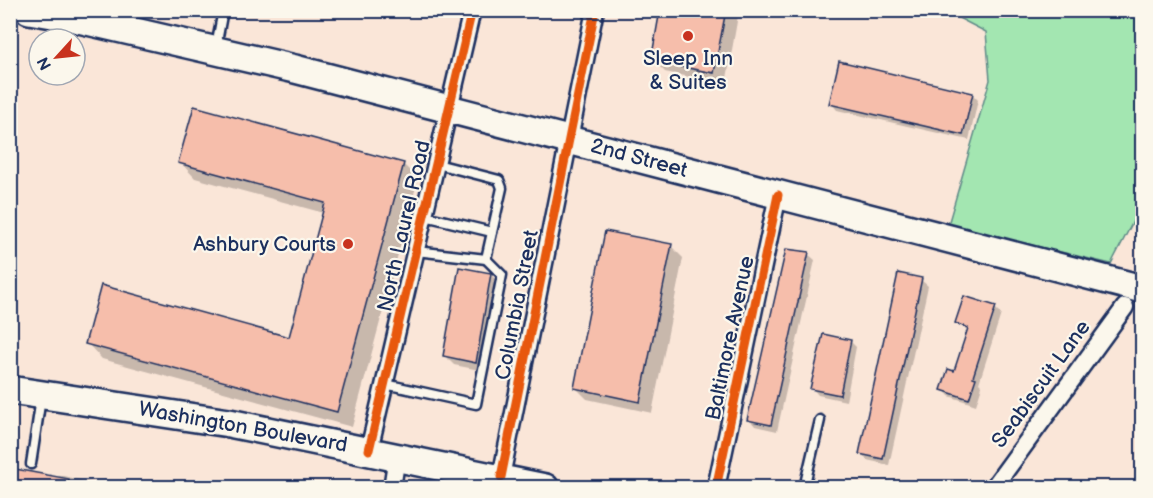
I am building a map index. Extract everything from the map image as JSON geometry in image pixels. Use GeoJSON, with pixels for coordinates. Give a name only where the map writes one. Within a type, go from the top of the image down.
{"type":"FeatureCollection","features":[{"type":"Feature","properties":{"kind":"main road","name":"2nd Street"},"geometry":{"type":"LineString","coordinates":[[29,10],[70,14],[450,108],[778,195],[1134,298]]}},
{"type":"Feature","properties":{"kind":"main road","name":"Washington Boulevard"},"geometry":{"type":"LineString","coordinates":[[10,390],[229,423],[501,477],[545,488]]}},
{"type":"Feature","properties":{"kind":"street","name":"North Laurel Road"},"geometry":{"type":"LineString","coordinates":[[369,450],[472,10]]}},
{"type":"Feature","properties":{"kind":"street","name":"Columbia Street"},"geometry":{"type":"LineString","coordinates":[[501,477],[595,10]]}},
{"type":"Feature","properties":{"kind":"street","name":"Baltimore Avenue"},"geometry":{"type":"LineString","coordinates":[[716,488],[778,195]]}},
{"type":"Feature","properties":{"kind":"street","name":"Seabiscuit Lane"},"geometry":{"type":"LineString","coordinates":[[993,488],[1134,298]]}},
{"type":"Feature","properties":{"kind":"street"},"geometry":{"type":"LineString","coordinates":[[392,488],[397,456]]}},
{"type":"Feature","properties":{"kind":"lane"},"geometry":{"type":"LineString","coordinates":[[216,51],[223,10]]}},
{"type":"Feature","properties":{"kind":"lane"},"geometry":{"type":"LineString","coordinates":[[437,164],[499,180],[502,188],[486,259]]}},
{"type":"Feature","properties":{"kind":"lane"},"geometry":{"type":"LineString","coordinates":[[425,216],[492,232]]}},
{"type":"Feature","properties":{"kind":"lane"},"geometry":{"type":"LineString","coordinates":[[385,384],[476,404],[502,275],[486,259],[416,251]]}},
{"type":"Feature","properties":{"kind":"lane"},"geometry":{"type":"LineString","coordinates":[[31,464],[41,394]]}},
{"type":"Feature","properties":{"kind":"lane"},"geometry":{"type":"LineString","coordinates":[[804,488],[820,420]]}},
{"type":"Feature","properties":{"kind":"green space"},"geometry":{"type":"Polygon","coordinates":[[[945,11],[1142,11],[1142,204],[1111,264],[948,225],[990,80],[986,32],[945,11]]]}},
{"type":"Feature","properties":{"kind":"building","name":"Sleep Inn & Suites"},"geometry":{"type":"Polygon","coordinates":[[[660,10],[726,10],[714,73],[651,61],[660,10]]]}},
{"type":"Feature","properties":{"kind":"building"},"geometry":{"type":"Polygon","coordinates":[[[839,61],[973,93],[963,135],[829,104],[839,61]]]}},
{"type":"Feature","properties":{"kind":"building","name":"Ashbury Courts"},"geometry":{"type":"Polygon","coordinates":[[[194,106],[404,163],[337,412],[85,344],[101,285],[289,337],[325,203],[178,163],[194,106]]]}},
{"type":"Feature","properties":{"kind":"building"},"geometry":{"type":"Polygon","coordinates":[[[605,231],[672,244],[640,402],[574,388],[605,231]]]}},
{"type":"Feature","properties":{"kind":"building"},"geometry":{"type":"Polygon","coordinates":[[[786,249],[809,252],[771,425],[747,420],[786,249]]]}},
{"type":"Feature","properties":{"kind":"building"},"geometry":{"type":"Polygon","coordinates":[[[459,267],[491,273],[476,363],[443,356],[459,267]]]}},
{"type":"Feature","properties":{"kind":"building"},"geometry":{"type":"Polygon","coordinates":[[[898,273],[922,278],[883,459],[859,454],[898,273]]]}},
{"type":"Feature","properties":{"kind":"building"},"geometry":{"type":"Polygon","coordinates":[[[964,296],[996,306],[973,377],[976,378],[969,399],[941,390],[948,369],[954,371],[968,328],[955,323],[964,296]]]}},
{"type":"Feature","properties":{"kind":"building"},"geometry":{"type":"Polygon","coordinates":[[[823,334],[851,340],[840,395],[810,389],[823,334]]]}},
{"type":"Feature","properties":{"kind":"building"},"geometry":{"type":"Polygon","coordinates":[[[10,468],[69,479],[68,488],[10,488],[10,468]]]}},
{"type":"Feature","properties":{"kind":"cycle path"},"geometry":{"type":"LineString","coordinates":[[369,450],[472,10]]}},
{"type":"Feature","properties":{"kind":"cycle path"},"geometry":{"type":"LineString","coordinates":[[501,477],[595,10]]}},
{"type":"Feature","properties":{"kind":"cycle path"},"geometry":{"type":"LineString","coordinates":[[716,488],[778,195]]}},
{"type":"Feature","properties":{"kind":"place","name":"Sleep Inn & Suites"},"geometry":{"type":"Point","coordinates":[688,36]}},
{"type":"Feature","properties":{"kind":"place","name":"Ashbury Courts"},"geometry":{"type":"Point","coordinates":[348,244]}}]}
